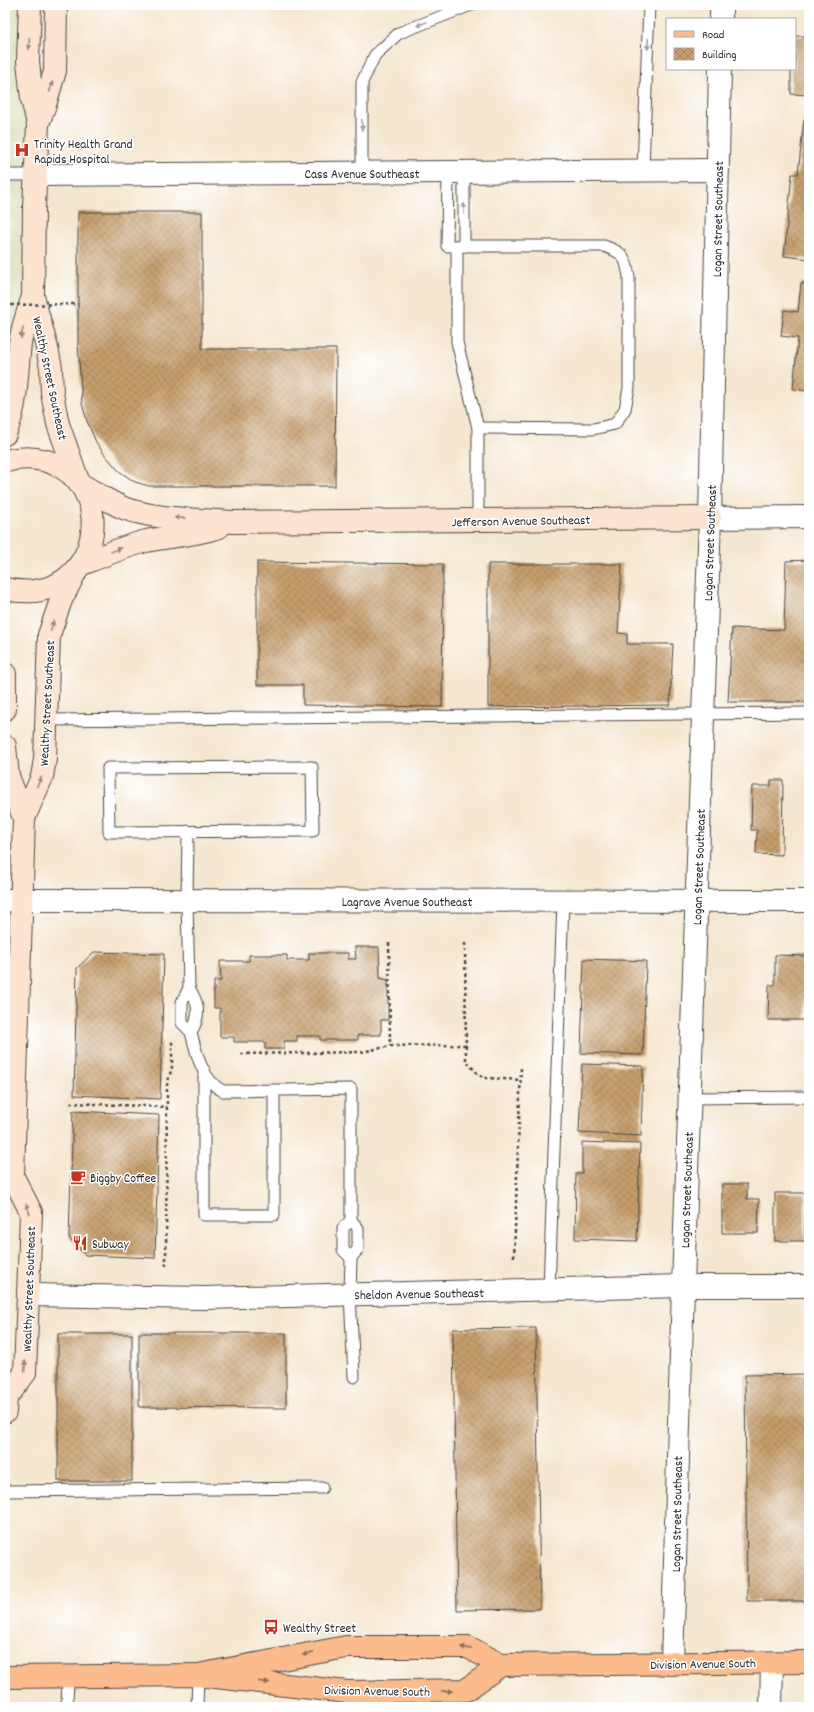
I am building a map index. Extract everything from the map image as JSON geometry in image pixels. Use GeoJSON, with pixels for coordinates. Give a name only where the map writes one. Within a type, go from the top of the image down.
{"type":"FeatureCollection","features":[{"type":"Feature","properties":{"kind":"main road","name":"Wealthy Street Southeast"},"geometry":{"type":"LineString","coordinates":[[5,1403],[25,1373],[31,1212],[9,1184],[13,900],[24,818],[42,777],[45,759],[49,635],[61,600],[85,556],[93,532],[91,506],[79,483],[58,424],[52,393],[51,368],[33,296],[34,207],[38,124],[32,99],[28,61],[30,5]]}},
{"type":"Feature","properties":{"kind":"main road","name":"Wealthy Street Southeast"},"geometry":{"type":"LineString","coordinates":[[38,124],[46,105],[55,70],[56,5]]}},
{"type":"Feature","properties":{"kind":"main road","name":"Wealthy Street Southeast"},"geometry":{"type":"LineString","coordinates":[[5,434],[14,408],[22,330],[33,296]]}},
{"type":"Feature","properties":{"kind":"main road"},"geometry":{"type":"LineString","coordinates":[[5,461],[18,457],[35,458],[52,462],[67,471],[79,483]]}},
{"type":"Feature","properties":{"kind":"main road","name":"Jefferson Avenue Southeast"},"geometry":{"type":"LineString","coordinates":[[79,483],[114,504],[141,513],[163,517],[233,522],[710,518]]}},
{"type":"Feature","properties":{"kind":"main road","name":"Jefferson Avenue Southeast"},"geometry":{"type":"LineString","coordinates":[[79,566],[124,546],[205,531],[233,522]]}},
{"type":"Feature","properties":{"kind":"main road"},"geometry":{"type":"LineString","coordinates":[[5,589],[20,592],[36,591],[52,587],[66,578],[79,566]]}},
{"type":"Feature","properties":{"kind":"main road"},"geometry":{"type":"LineString","coordinates":[[5,674],[5,709]]}},
{"type":"Feature","properties":{"kind":"main road","name":"Wealthy Street Southeast"},"geometry":{"type":"LineString","coordinates":[[5,746],[8,776],[24,818]]}},
{"type":"Feature","properties":{"kind":"main road","name":"Division Avenue South"},"geometry":{"type":"LineString","coordinates":[[198,1675],[346,1647],[468,1647],[501,1665],[809,1662]]}},
{"type":"Feature","properties":{"kind":"main road","name":"Division Avenue South"},"geometry":{"type":"LineString","coordinates":[[5,1677],[198,1675],[347,1692],[380,1699],[466,1690],[501,1665]]}},
{"type":"Feature","properties":{"kind":"street"},"geometry":{"type":"LineString","coordinates":[[721,5],[721,18]]}},
{"type":"Feature","properties":{"kind":"street","name":"Logan Street Southeast"},"geometry":{"type":"LineString","coordinates":[[672,1664],[683,1286],[710,518],[720,70]]}},
{"type":"Feature","properties":{"kind":"street","name":"Cass Avenue Southeast"},"geometry":{"type":"LineString","coordinates":[[36,175],[718,170]]}},
{"type":"Feature","properties":{"kind":"street","name":"Jefferson Avenue Southeast"},"geometry":{"type":"LineString","coordinates":[[710,518],[809,517]]}},
{"type":"Feature","properties":{"kind":"street","name":"Lagrave Avenue Southeast"},"geometry":{"type":"LineString","coordinates":[[13,900],[563,902],[809,901]]}},
{"type":"Feature","properties":{"kind":"street","name":"Sheldon Avenue Southeast"},"geometry":{"type":"LineString","coordinates":[[28,1295],[205,1298],[683,1286],[809,1286]]}},
{"type":"Feature","properties":{"kind":"street"},"geometry":{"type":"LineString","coordinates":[[771,1707],[772,1662]]}},
{"type":"Feature","properties":{"kind":"lane"},"geometry":{"type":"LineString","coordinates":[[362,172],[362,82],[375,55],[399,33],[471,5]]}},
{"type":"Feature","properties":{"kind":"lane"},"geometry":{"type":"LineString","coordinates":[[643,170],[649,5]]}},
{"type":"Feature","properties":{"kind":"lane"},"geometry":{"type":"LineString","coordinates":[[456,172],[456,246]]}},
{"type":"Feature","properties":{"kind":"lane"},"geometry":{"type":"LineString","coordinates":[[456,172],[457,342],[478,428],[478,520]]}},
{"type":"Feature","properties":{"kind":"lane","name":"Cass Avenue Southeast"},"geometry":{"type":"LineString","coordinates":[[5,175],[36,175]]}},
{"type":"Feature","properties":{"kind":"lane"},"geometry":{"type":"LineString","coordinates":[[456,246],[604,246],[618,251],[627,260],[629,278],[629,388],[625,409],[615,424],[593,429],[478,428]]}},
{"type":"Feature","properties":{"kind":"lane"},"geometry":{"type":"LineString","coordinates":[[46,720],[809,712]]}},
{"type":"Feature","properties":{"kind":"lane"},"geometry":{"type":"LineString","coordinates":[[312,766],[313,831],[188,832],[109,832],[108,768],[312,766]]}},
{"type":"Feature","properties":{"kind":"lane"},"geometry":{"type":"LineString","coordinates":[[188,832],[188,988],[182,1002],[182,1023],[191,1032],[196,1053],[204,1070],[216,1088],[223,1091],[351,1089],[351,1220],[358,1228],[358,1249],[351,1258],[350,1294],[354,1377]]}},
{"type":"Feature","properties":{"kind":"lane"},"geometry":{"type":"LineString","coordinates":[[549,1290],[563,902]]}},
{"type":"Feature","properties":{"kind":"lane"},"geometry":{"type":"LineString","coordinates":[[188,988],[197,1000],[197,1022],[191,1032]]}},
{"type":"Feature","properties":{"kind":"lane"},"geometry":{"type":"LineString","coordinates":[[204,1070],[204,1216],[274,1216],[274,1090]]}},
{"type":"Feature","properties":{"kind":"lane"},"geometry":{"type":"LineString","coordinates":[[690,1098],[809,1097]]}},
{"type":"Feature","properties":{"kind":"lane"},"geometry":{"type":"LineString","coordinates":[[351,1220],[343,1228],[343,1250],[351,1258]]}},
{"type":"Feature","properties":{"kind":"lane"},"geometry":{"type":"LineString","coordinates":[[5,1491],[322,1488]]}},
{"type":"Feature","properties":{"kind":"lane"},"geometry":{"type":"LineString","coordinates":[[197,1707],[198,1675]]}},
{"type":"Feature","properties":{"kind":"lane"},"geometry":{"type":"LineString","coordinates":[[67,1707],[68,1676]]}},
{"type":"Feature","properties":{"kind":"path"},"geometry":{"type":"LineString","coordinates":[[5,305],[78,304]]}},
{"type":"Feature","properties":{"kind":"path"},"geometry":{"type":"LineString","coordinates":[[389,943],[390,1046]]}},
{"type":"Feature","properties":{"kind":"path"},"geometry":{"type":"LineString","coordinates":[[465,943],[466,1061],[479,1075],[485,1078],[521,1080]]}},
{"type":"Feature","properties":{"kind":"path"},"geometry":{"type":"LineString","coordinates":[[166,1266],[167,1085],[172,1067],[172,1036]]}},
{"type":"Feature","properties":{"kind":"path"},"geometry":{"type":"LineString","coordinates":[[241,1054],[362,1052],[390,1046],[466,1045]]}},
{"type":"Feature","properties":{"kind":"path"},"geometry":{"type":"LineString","coordinates":[[514,1256],[521,1067]]}},
{"type":"Feature","properties":{"kind":"path"},"geometry":{"type":"LineString","coordinates":[[70,1103],[167,1107]]}},
{"type":"Feature","properties":{"kind":"shaded area","name":"Trinity Health Grand Rapids Hospital"},"geometry":{"type":"Polygon","coordinates":[[[5,5],[43,5],[33,296],[5,385],[5,5]]]}},
{"type":"Feature","properties":{"kind":"building"},"geometry":{"type":"Polygon","coordinates":[[[796,36],[809,36],[809,95],[791,94],[791,70],[796,70],[796,36]]]}},
{"type":"Feature","properties":{"kind":"building"},"geometry":{"type":"Polygon","coordinates":[[[804,119],[809,119],[809,259],[784,256],[792,174],[798,174],[804,119]]]}},
{"type":"Feature","properties":{"kind":"building"},"geometry":{"type":"Polygon","coordinates":[[[78,212],[202,212],[202,349],[336,349],[335,486],[149,486],[135,482],[119,471],[96,442],[87,421],[82,403],[78,344],[78,212]]]}},
{"type":"Feature","properties":{"kind":"building"},"geometry":{"type":"Polygon","coordinates":[[[801,283],[809,284],[809,391],[793,389],[798,338],[781,336],[784,310],[798,312],[801,283]]]}},
{"type":"Feature","properties":{"kind":"building"},"geometry":{"type":"Polygon","coordinates":[[[809,560],[809,702],[728,702],[732,628],[784,630],[786,561],[809,560]]]}},
{"type":"Feature","properties":{"kind":"building"},"geometry":{"type":"Polygon","coordinates":[[[257,562],[443,564],[442,707],[303,705],[303,685],[257,685],[257,562]]]}},
{"type":"Feature","properties":{"kind":"building"},"geometry":{"type":"Polygon","coordinates":[[[488,564],[622,564],[618,633],[627,634],[627,644],[673,644],[670,705],[488,707],[488,564]]]}},
{"type":"Feature","properties":{"kind":"building"},"geometry":{"type":"Polygon","coordinates":[[[771,780],[783,780],[782,855],[756,854],[757,830],[751,830],[752,786],[771,786],[771,780]]]}},
{"type":"Feature","properties":{"kind":"building"},"geometry":{"type":"Polygon","coordinates":[[[355,947],[379,947],[380,978],[388,980],[388,1020],[381,1020],[381,1035],[358,1035],[358,1040],[320,1040],[320,1036],[297,1036],[297,1041],[284,1041],[284,1049],[265,1049],[265,1042],[234,1042],[234,1037],[220,1037],[220,1008],[214,1008],[214,981],[221,981],[220,961],[249,961],[249,955],[287,955],[287,960],[309,960],[309,953],[348,953],[348,959],[356,959],[355,947]]]}},
{"type":"Feature","properties":{"kind":"building"},"geometry":{"type":"Polygon","coordinates":[[[94,952],[164,954],[160,1099],[74,1095],[77,968],[94,952]]]}},
{"type":"Feature","properties":{"kind":"building"},"geometry":{"type":"Polygon","coordinates":[[[775,955],[806,956],[805,1020],[768,1020],[769,985],[775,985],[775,955]]]}},
{"type":"Feature","properties":{"kind":"building"},"geometry":{"type":"Polygon","coordinates":[[[584,959],[646,961],[643,1055],[581,1053],[584,959]]]}},
{"type":"Feature","properties":{"kind":"building"},"geometry":{"type":"Polygon","coordinates":[[[582,1064],[643,1066],[641,1136],[579,1133],[582,1064]]]}},
{"type":"Feature","properties":{"kind":"building"},"geometry":{"type":"Polygon","coordinates":[[[73,1111],[159,1115],[155,1258],[85,1255],[69,1238],[73,1111]]]}},
{"type":"Feature","properties":{"kind":"building"},"geometry":{"type":"Polygon","coordinates":[[[582,1142],[640,1144],[637,1241],[575,1239],[576,1173],[582,1173],[582,1142]]]}},
{"type":"Feature","properties":{"kind":"building"},"geometry":{"type":"Polygon","coordinates":[[[722,1184],[747,1184],[747,1199],[759,1199],[758,1233],[722,1233],[722,1184]]]}},
{"type":"Feature","properties":{"kind":"building"},"geometry":{"type":"Polygon","coordinates":[[[775,1193],[805,1193],[805,1241],[775,1241],[775,1193]]]}},
{"type":"Feature","properties":{"kind":"building"},"geometry":{"type":"Polygon","coordinates":[[[536,1328],[540,1609],[457,1610],[453,1329],[536,1328]]]}},
{"type":"Feature","properties":{"kind":"building"},"geometry":{"type":"Polygon","coordinates":[[[139,1333],[286,1333],[286,1408],[139,1407],[139,1333]]]}},
{"type":"Feature","properties":{"kind":"building"},"geometry":{"type":"Polygon","coordinates":[[[58,1334],[132,1334],[132,1481],[58,1481],[58,1334]]]}},
{"type":"Feature","properties":{"kind":"building"},"geometry":{"type":"Polygon","coordinates":[[[809,1374],[809,1601],[747,1601],[745,1375],[809,1374]]]}},
{"type":"Feature","properties":{"kind":"place","name":"Trinity Health Grand Rapids Hospital"},"geometry":{"type":"Point","coordinates":[22,150]}},
{"type":"Feature","properties":{"kind":"place","name":"Biggby Coffee"},"geometry":{"type":"Point","coordinates":[78,1177]}},
{"type":"Feature","properties":{"kind":"place","name":"Subway"},"geometry":{"type":"Point","coordinates":[80,1243]}},
{"type":"Feature","properties":{"kind":"place","name":"Wealthy Street"},"geometry":{"type":"Point","coordinates":[271,1627]}}]}
